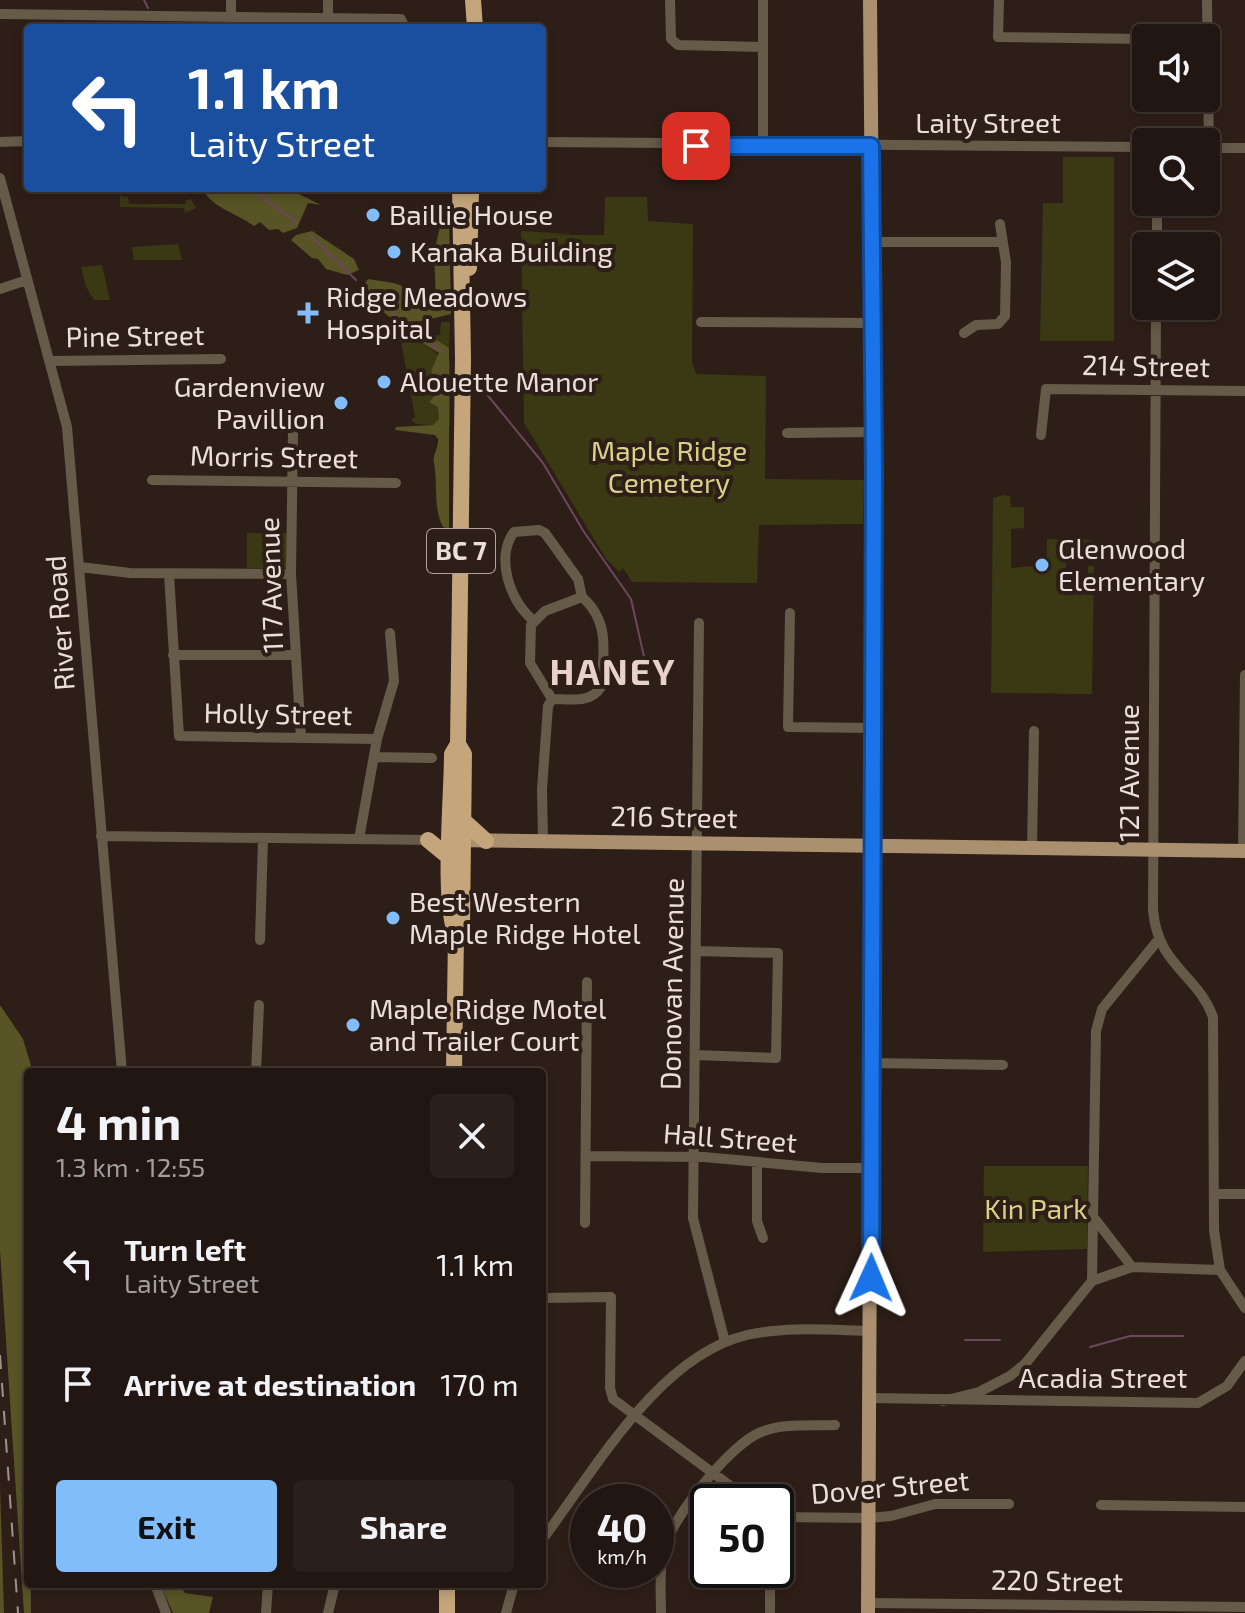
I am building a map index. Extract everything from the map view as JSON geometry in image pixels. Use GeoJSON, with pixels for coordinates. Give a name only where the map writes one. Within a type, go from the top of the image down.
{"type":"FeatureCollection","features":[{"type":"Feature","properties":{"kind":"highway","name":"BC 7"},"geometry":{"type":"LineString","coordinates":[[456,935],[462,926],[452,754],[458,744],[463,358],[460,192]]}},
{"type":"Feature","properties":{"kind":"highway","name":"BC 7"},"geometry":{"type":"LineString","coordinates":[[463,358],[471,192]]}},
{"type":"Feature","properties":{"kind":"highway","name":"BC 7"},"geometry":{"type":"LineString","coordinates":[[454,1068],[456,935],[450,922],[450,858],[464,821],[464,754],[458,744]]}},
{"type":"Feature","properties":{"kind":"highway"},"geometry":{"type":"LineString","coordinates":[[464,821],[486,841]]}},
{"type":"Feature","properties":{"kind":"highway"},"geometry":{"type":"LineString","coordinates":[[428,840],[450,858]]}},
{"type":"Feature","properties":{"kind":"highway"},"geometry":{"type":"LineString","coordinates":[[447,1588],[447,1613]]}},
{"type":"Feature","properties":{"kind":"main road"},"geometry":{"type":"LineString","coordinates":[[868,1608],[874,432],[870,0]]}},
{"type":"Feature","properties":{"kind":"main road","name":"216 Street"},"geometry":{"type":"LineString","coordinates":[[457,840],[1244,851]]}},
{"type":"Feature","properties":{"kind":"street"},"geometry":{"type":"LineString","coordinates":[[231,0],[231,22]]}},
{"type":"Feature","properties":{"kind":"street"},"geometry":{"type":"LineString","coordinates":[[328,0],[328,23]]}},
{"type":"Feature","properties":{"kind":"street"},"geometry":{"type":"LineString","coordinates":[[670,0],[674,43],[681,47],[763,47]]}},
{"type":"Feature","properties":{"kind":"street"},"geometry":{"type":"LineString","coordinates":[[763,0],[763,146]]}},
{"type":"Feature","properties":{"kind":"street"},"geometry":{"type":"LineString","coordinates":[[999,0],[998,37],[1132,39]]}},
{"type":"Feature","properties":{"kind":"street"},"geometry":{"type":"LineString","coordinates":[[1206,24],[1207,0]]}},
{"type":"Feature","properties":{"kind":"street"},"geometry":{"type":"LineString","coordinates":[[0,14],[231,22],[328,23],[401,19],[403,24]]}},
{"type":"Feature","properties":{"kind":"street"},"geometry":{"type":"LineString","coordinates":[[0,142],[24,141]]}},
{"type":"Feature","properties":{"kind":"street","name":"Laity Street"},"geometry":{"type":"LineString","coordinates":[[546,142],[1132,147]]}},
{"type":"Feature","properties":{"kind":"street"},"geometry":{"type":"LineString","coordinates":[[1220,148],[1245,148]]}},
{"type":"Feature","properties":{"kind":"street","name":"River Road"},"geometry":{"type":"LineString","coordinates":[[1,186],[67,427],[122,1068]]}},
{"type":"Feature","properties":{"kind":"street"},"geometry":{"type":"LineString","coordinates":[[964,333],[976,325],[998,324],[1005,316],[1000,224]]}},
{"type":"Feature","properties":{"kind":"street"},"geometry":{"type":"LineString","coordinates":[[872,242],[1002,242]]}},
{"type":"Feature","properties":{"kind":"street"},"geometry":{"type":"LineString","coordinates":[[0,289],[27,280]]}},
{"type":"Feature","properties":{"kind":"street","name":"121 Avenue"},"geometry":{"type":"LineString","coordinates":[[1156,320],[1153,910],[1159,939]]}},
{"type":"Feature","properties":{"kind":"street"},"geometry":{"type":"LineString","coordinates":[[701,322],[873,323]]}},
{"type":"Feature","properties":{"kind":"street","name":"Pine Street"},"geometry":{"type":"LineString","coordinates":[[50,361],[221,359]]}},
{"type":"Feature","properties":{"kind":"street","name":"214 Street"},"geometry":{"type":"LineString","coordinates":[[1041,435],[1046,389],[1245,391]]}},
{"type":"Feature","properties":{"kind":"street","name":"117 Avenue"},"geometry":{"type":"LineString","coordinates":[[293,431],[291,574],[301,738]]}},
{"type":"Feature","properties":{"kind":"street"},"geometry":{"type":"LineString","coordinates":[[787,433],[874,432]]}},
{"type":"Feature","properties":{"kind":"street","name":"Morris Street"},"geometry":{"type":"LineString","coordinates":[[152,480],[396,483]]}},
{"type":"Feature","properties":{"kind":"street"},"geometry":{"type":"LineString","coordinates":[[539,530],[545,533],[578,579],[582,597],[594,607],[603,624],[601,687],[596,695],[586,699],[552,699],[530,663],[533,620],[515,602],[508,584],[509,539],[514,532],[539,530]]}},
{"type":"Feature","properties":{"kind":"street"},"geometry":{"type":"LineString","coordinates":[[80,567],[169,574],[291,574]]}},
{"type":"Feature","properties":{"kind":"street"},"geometry":{"type":"LineString","coordinates":[[169,574],[173,655],[296,655]]}},
{"type":"Feature","properties":{"kind":"street"},"geometry":{"type":"LineString","coordinates":[[533,620],[567,600],[582,597]]}},
{"type":"Feature","properties":{"kind":"street"},"geometry":{"type":"LineString","coordinates":[[790,613],[788,727],[873,728]]}},
{"type":"Feature","properties":{"kind":"street","name":"Donovan Avenue"},"geometry":{"type":"LineString","coordinates":[[699,623],[694,1231],[725,1342]]}},
{"type":"Feature","properties":{"kind":"street"},"geometry":{"type":"LineString","coordinates":[[359,839],[377,739],[394,681],[390,633]]}},
{"type":"Feature","properties":{"kind":"street","name":"Holly Street"},"geometry":{"type":"LineString","coordinates":[[173,655],[179,736],[377,739]]}},
{"type":"Feature","properties":{"kind":"street"},"geometry":{"type":"LineString","coordinates":[[1244,851],[1245,675]]}},
{"type":"Feature","properties":{"kind":"street"},"geometry":{"type":"LineString","coordinates":[[543,841],[542,789],[548,706],[552,699]]}},
{"type":"Feature","properties":{"kind":"street"},"geometry":{"type":"LineString","coordinates":[[1032,850],[1034,731]]}},
{"type":"Feature","properties":{"kind":"street"},"geometry":{"type":"LineString","coordinates":[[374,757],[432,758]]}},
{"type":"Feature","properties":{"kind":"street","name":"216 Street"},"geometry":{"type":"LineString","coordinates":[[101,836],[457,840]]}},
{"type":"Feature","properties":{"kind":"street"},"geometry":{"type":"LineString","coordinates":[[260,940],[263,839]]}},
{"type":"Feature","properties":{"kind":"street"},"geometry":{"type":"LineString","coordinates":[[1220,1270],[1132,1267],[1092,1281],[1096,1031],[1102,1009],[1159,939],[1173,964],[1207,1002],[1213,1017],[1214,1194],[1220,1270],[1245,1308]]}},
{"type":"Feature","properties":{"kind":"street"},"geometry":{"type":"LineString","coordinates":[[695,1055],[776,1058],[778,953],[696,951]]}},
{"type":"Feature","properties":{"kind":"street"},"geometry":{"type":"LineString","coordinates":[[585,1223],[587,982]]}},
{"type":"Feature","properties":{"kind":"street"},"geometry":{"type":"LineString","coordinates":[[256,1068],[259,1005]]}},
{"type":"Feature","properties":{"kind":"street"},"geometry":{"type":"LineString","coordinates":[[872,1063],[1003,1065]]}},
{"type":"Feature","properties":{"kind":"street","name":"Hall Street"},"geometry":{"type":"LineString","coordinates":[[586,1156],[694,1157],[872,1168]]}},
{"type":"Feature","properties":{"kind":"street"},"geometry":{"type":"LineString","coordinates":[[757,1163],[757,1221],[763,1238]]}},
{"type":"Feature","properties":{"kind":"street"},"geometry":{"type":"LineString","coordinates":[[1214,1194],[1245,1194]]}},
{"type":"Feature","properties":{"kind":"street"},"geometry":{"type":"LineString","coordinates":[[1095,1219],[1132,1267]]}},
{"type":"Feature","properties":{"kind":"street","name":"Acadia Street"},"geometry":{"type":"LineString","coordinates":[[943,1401],[999,1383],[1025,1364],[1092,1281]]}},
{"type":"Feature","properties":{"kind":"street"},"geometry":{"type":"LineString","coordinates":[[546,1298],[611,1297],[611,1394],[635,1416],[727,1484]]}},
{"type":"Feature","properties":{"kind":"street"},"geometry":{"type":"LineString","coordinates":[[546,1535],[635,1416],[674,1371],[725,1342],[777,1331],[870,1331]]}},
{"type":"Feature","properties":{"kind":"street","name":"Acadia Street"},"geometry":{"type":"LineString","coordinates":[[870,1398],[1198,1403],[1227,1386],[1245,1361]]}},
{"type":"Feature","properties":{"kind":"street"},"geometry":{"type":"LineString","coordinates":[[661,1613],[662,1559],[667,1539],[734,1449],[762,1431],[779,1426],[835,1425]]}},
{"type":"Feature","properties":{"kind":"street","name":"Dover Street"},"geometry":{"type":"LineString","coordinates":[[794,1517],[869,1518],[891,1516],[935,1504],[1009,1504]]}},
{"type":"Feature","properties":{"kind":"street"},"geometry":{"type":"LineString","coordinates":[[1101,1505],[1245,1507]]}},
{"type":"Feature","properties":{"kind":"street"},"geometry":{"type":"LineString","coordinates":[[157,1588],[166,1613]]}},
{"type":"Feature","properties":{"kind":"street"},"geometry":{"type":"LineString","coordinates":[[266,1613],[268,1588]]}},
{"type":"Feature","properties":{"kind":"street"},"geometry":{"type":"LineString","coordinates":[[328,1613],[334,1588]]}},
{"type":"Feature","properties":{"kind":"street"},"geometry":{"type":"LineString","coordinates":[[506,1613],[513,1588]]}},
{"type":"Feature","properties":{"kind":"street"},"geometry":{"type":"LineString","coordinates":[[770,1588],[770,1613]]}},
{"type":"Feature","properties":{"kind":"street","name":"220 Street"},"geometry":{"type":"LineString","coordinates":[[868,1608],[1245,1607]]}},
{"type":"Feature","properties":{"kind":"green space"},"geometry":{"type":"Polygon","coordinates":[[[1063,157],[1114,157],[1114,341],[1040,341],[1043,203],[1063,203],[1063,157]]]}},
{"type":"Feature","properties":{"kind":"green space"},"geometry":{"type":"Polygon","coordinates":[[[120,192],[121,196],[128,197],[129,204],[186,204],[186,200],[191,199],[196,208],[185,213],[184,208],[120,207],[120,192]]]}},
{"type":"Feature","properties":{"kind":"green space","name":"Maple Ridge Cemetery"},"geometry":{"type":"Polygon","coordinates":[[[605,197],[647,197],[648,221],[693,224],[692,362],[696,374],[766,376],[765,479],[864,480],[863,524],[759,525],[757,583],[632,582],[623,568],[619,572],[606,559],[524,423],[521,231],[571,234],[547,235],[604,235],[605,197]]]}},
{"type":"Feature","properties":{"kind":"green space"},"geometry":{"type":"Polygon","coordinates":[[[178,244],[182,260],[134,260],[132,247],[178,244]]]}},
{"type":"Feature","properties":{"kind":"green space"},"geometry":{"type":"Polygon","coordinates":[[[102,265],[110,300],[94,300],[86,287],[81,267],[102,265]]]}},
{"type":"Feature","properties":{"kind":"green space"},"geometry":{"type":"Polygon","coordinates":[[[441,322],[450,322],[449,348],[431,336],[440,335],[441,322]]]}},
{"type":"Feature","properties":{"kind":"green space"},"geometry":{"type":"Polygon","coordinates":[[[400,336],[423,344],[450,362],[450,426],[416,424],[411,420],[415,417],[400,336]]]}},
{"type":"Feature","properties":{"kind":"green space"},"geometry":{"type":"Polygon","coordinates":[[[1010,496],[1011,507],[1024,507],[1024,528],[1011,529],[1011,568],[1044,565],[1047,539],[1091,540],[1091,554],[1086,559],[1066,559],[1065,587],[1088,588],[1088,566],[1094,566],[1092,694],[991,693],[993,498],[1010,496]]]}},
{"type":"Feature","properties":{"kind":"green space"},"geometry":{"type":"Polygon","coordinates":[[[247,533],[287,533],[287,568],[247,568],[247,533]]]}},
{"type":"Feature","properties":{"kind":"green space","name":"Kin Park"},"geometry":{"type":"Polygon","coordinates":[[[984,1166],[1088,1166],[1087,1249],[983,1252],[984,1166]]]}},
{"type":"Feature","properties":{"kind":"shaded area"},"geometry":{"type":"Polygon","coordinates":[[[204,192],[295,192],[321,205],[308,203],[297,228],[283,233],[278,229],[269,230],[260,222],[254,226],[204,192]]]}},
{"type":"Feature","properties":{"kind":"shaded area"},"geometry":{"type":"Polygon","coordinates":[[[409,214],[449,215],[451,314],[410,323],[393,319],[360,290],[368,279],[398,284],[423,299],[436,300],[434,252],[440,227],[438,223],[412,219],[409,214]]]}},
{"type":"Feature","properties":{"kind":"shaded area"},"geometry":{"type":"Polygon","coordinates":[[[312,231],[354,259],[359,270],[347,275],[326,269],[318,259],[312,258],[291,240],[296,235],[312,231]]]}},
{"type":"Feature","properties":{"kind":"shaded area"},"geometry":{"type":"Polygon","coordinates":[[[412,331],[431,336],[449,348],[449,529],[443,527],[437,504],[434,460],[438,439],[435,435],[395,430],[396,427],[433,425],[439,419],[438,407],[429,402],[441,389],[431,371],[439,353],[407,334],[412,331]]]}},
{"type":"Feature","properties":{"kind":"shaded area"},"geometry":{"type":"Polygon","coordinates":[[[0,1005],[23,1039],[32,1068],[24,1068],[24,1588],[31,1588],[31,1613],[24,1613],[0,1250],[0,1005]]]}},
{"type":"Feature","properties":{"kind":"shaded area"},"geometry":{"type":"Polygon","coordinates":[[[0,1487],[4,1613],[0,1613],[0,1487]]]}},
{"type":"Feature","properties":{"kind":"shaded area"},"geometry":{"type":"Polygon","coordinates":[[[162,1588],[182,1588],[185,1593],[213,1597],[209,1613],[173,1613],[162,1588]]]}},
{"type":"Feature","properties":{"kind":"waterway"},"geometry":{"type":"LineString","coordinates":[[144,0],[148,8]]}},
{"type":"Feature","properties":{"kind":"waterway"},"geometry":{"type":"LineString","coordinates":[[255,192],[297,223]]}},
{"type":"Feature","properties":{"kind":"waterway"},"geometry":{"type":"LineString","coordinates":[[311,236],[356,280]]}},
{"type":"Feature","properties":{"kind":"waterway"},"geometry":{"type":"LineString","coordinates":[[362,285],[404,324]]}},
{"type":"Feature","properties":{"kind":"waterway"},"geometry":{"type":"LineString","coordinates":[[412,330],[442,352]]}},
{"type":"Feature","properties":{"kind":"waterway"},"geometry":{"type":"LineString","coordinates":[[480,386],[543,463],[584,532],[631,599],[647,670]]}},
{"type":"Feature","properties":{"kind":"waterway"},"geometry":{"type":"LineString","coordinates":[[1090,1347],[1130,1336],[1183,1336]]}},
{"type":"Feature","properties":{"kind":"waterway"},"geometry":{"type":"LineString","coordinates":[[965,1340],[1000,1340]]}},
{"type":"Feature","properties":{"kind":"railway"},"geometry":{"type":"LineString","coordinates":[[0,1355],[18,1613]]}},
{"type":"Feature","properties":{"kind":"place","name":"Baillie House"},"geometry":{"type":"Point","coordinates":[373,215]}},
{"type":"Feature","properties":{"kind":"place","name":"Kanaka Building"},"geometry":{"type":"Point","coordinates":[394,252]}},
{"type":"Feature","properties":{"kind":"place","name":"Ridge Meadows Hospital"},"geometry":{"type":"Point","coordinates":[308,313]}},
{"type":"Feature","properties":{"kind":"place","name":"Alouette Manor"},"geometry":{"type":"Point","coordinates":[384,382]}},
{"type":"Feature","properties":{"kind":"place","name":"Gardenview Pavillion"},"geometry":{"type":"Point","coordinates":[341,403]}},
{"type":"Feature","properties":{"kind":"place","name":"Glenwood Elementary"},"geometry":{"type":"Point","coordinates":[1042,565]}},
{"type":"Feature","properties":{"kind":"place","name":"Best Western Maple Ridge Hotel"},"geometry":{"type":"Point","coordinates":[393,918]}},
{"type":"Feature","properties":{"kind":"place","name":"Maple Ridge Motel and Trailer Court"},"geometry":{"type":"Point","coordinates":[353,1025]}},
{"type":"Feature","properties":{"kind":"district","name":"HANEY"},"geometry":{"type":"Point","coordinates":[613,672]}},
{"type":"Feature","properties":{"kind":"route"},"geometry":{"type":"LineString","coordinates":[[696,146],[871,146],[874,473],[871,1278]]}}]}
